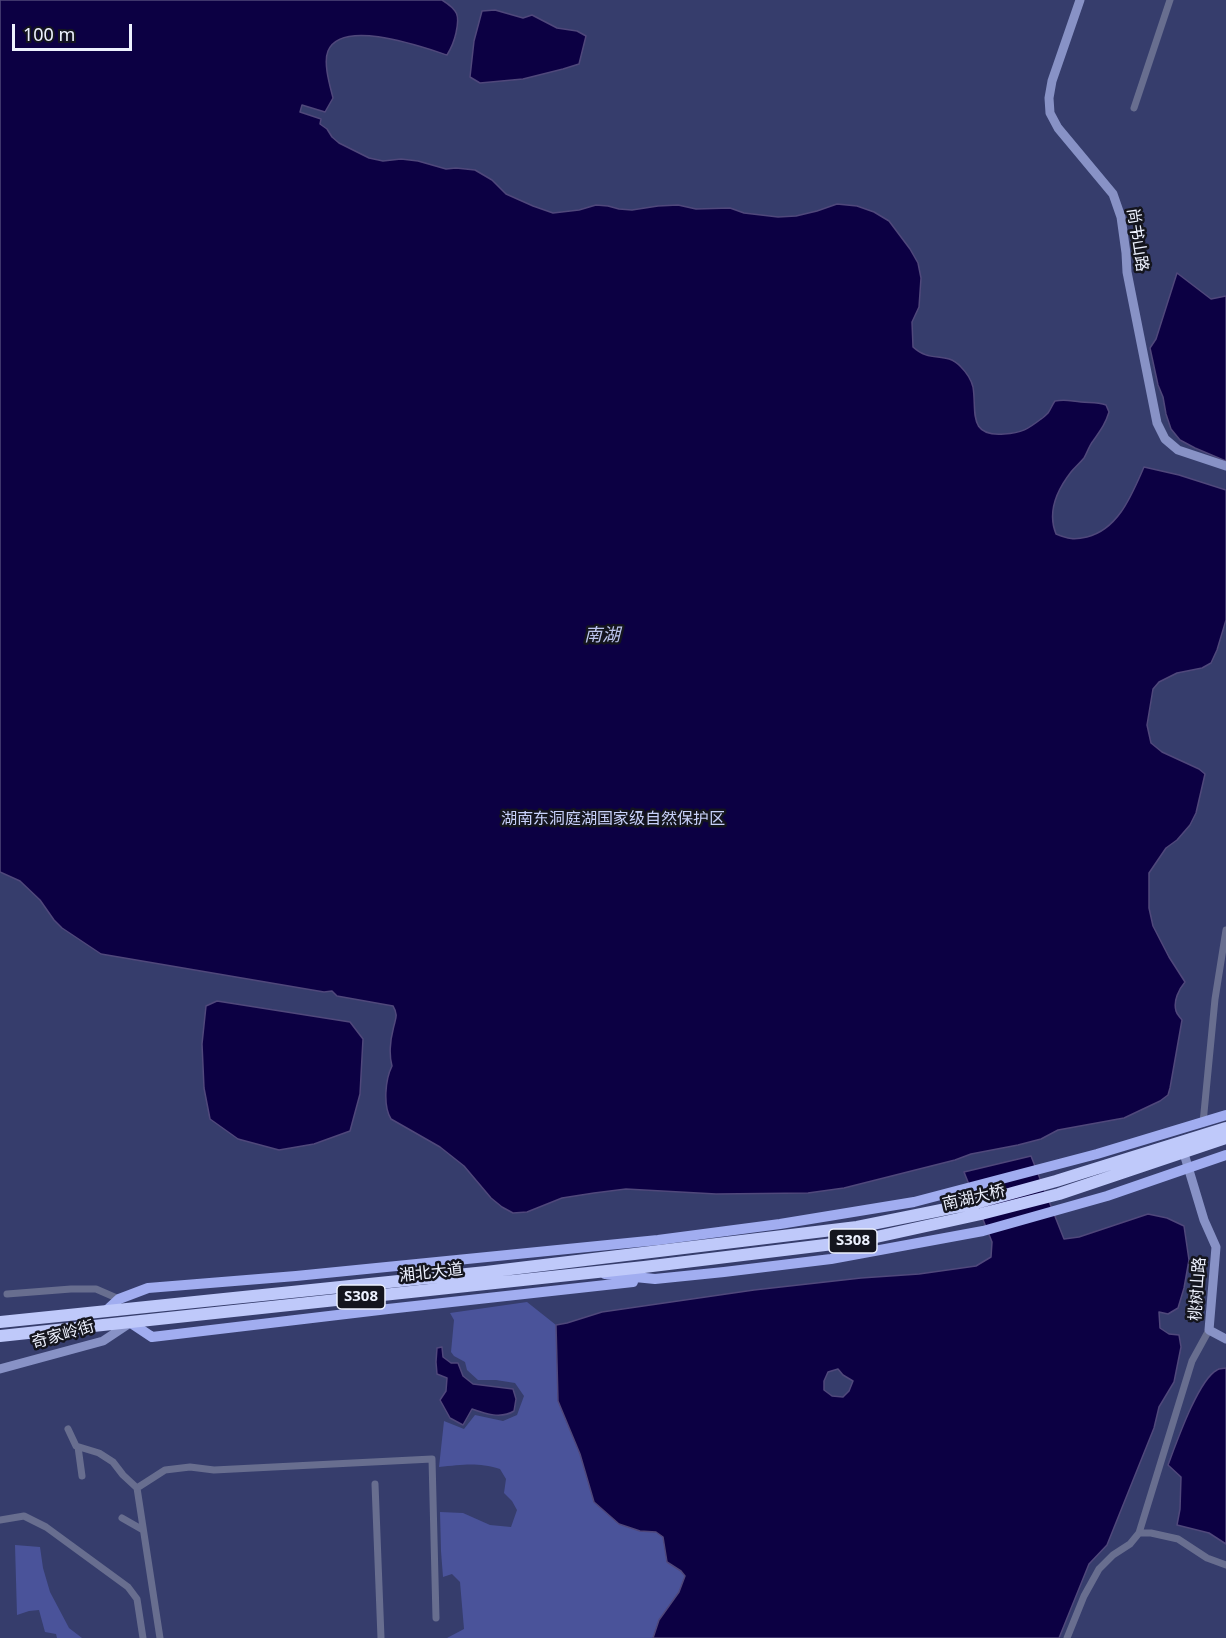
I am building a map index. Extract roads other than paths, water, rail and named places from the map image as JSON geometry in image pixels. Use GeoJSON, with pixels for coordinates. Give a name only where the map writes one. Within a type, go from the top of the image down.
{"type":"FeatureCollection","features":[{"type":"Feature","properties":{"kind":"highway","name":"南湖大桥"},"geometry":{"type":"LineString","coordinates":[[723,1238],[857,1227],[976,1203],[1056,1181],[1226,1128]]}},
{"type":"Feature","properties":{"kind":"highway","name":"南湖大桥"},"geometry":{"type":"LineString","coordinates":[[722,1258],[858,1241],[981,1214],[1059,1194],[1226,1138]]}},
{"type":"Feature","properties":{"kind":"highway","name":"湘北大道"},"geometry":{"type":"LineString","coordinates":[[0,1322],[486,1272],[602,1252],[723,1238]]}},
{"type":"Feature","properties":{"kind":"highway","name":"湘北大道"},"geometry":{"type":"LineString","coordinates":[[0,1336],[722,1258]]}},
{"type":"Feature","properties":{"kind":"main road"},"geometry":{"type":"LineString","coordinates":[[723,1238],[914,1202],[1097,1154],[1226,1115]]}},
{"type":"Feature","properties":{"kind":"main road"},"geometry":{"type":"LineString","coordinates":[[1203,1123],[1197,1134],[1197,1145],[1202,1153],[1208,1156],[1221,1156]]}},
{"type":"Feature","properties":{"kind":"main road"},"geometry":{"type":"LineString","coordinates":[[131,1323],[152,1337],[831,1259],[983,1231],[1107,1196],[1221,1156]]}},
{"type":"Feature","properties":{"kind":"main road"},"geometry":{"type":"LineString","coordinates":[[106,1311],[119,1299],[148,1288],[645,1248]]}},
{"type":"Feature","properties":{"kind":"main road"},"geometry":{"type":"LineString","coordinates":[[581,1288],[644,1266]]}},
{"type":"Feature","properties":{"kind":"main road"},"geometry":{"type":"LineString","coordinates":[[587,1273],[655,1279]]}},
{"type":"Feature","properties":{"kind":"main road"},"geometry":{"type":"LineString","coordinates":[[119,1299],[145,1307]]}},
{"type":"Feature","properties":{"kind":"street","name":"尚书山路"},"geometry":{"type":"LineString","coordinates":[[1080,0],[1052,81],[1049,98],[1050,113],[1058,128],[1113,194],[1121,217],[1127,272],[1157,423],[1165,439],[1178,450],[1226,466]]}},
{"type":"Feature","properties":{"kind":"street"},"geometry":{"type":"LineString","coordinates":[[1134,108],[1170,0]]}},
{"type":"Feature","properties":{"kind":"street"},"geometry":{"type":"LineString","coordinates":[[1203,1123],[1215,999],[1224,958],[1226,930]]}},
{"type":"Feature","properties":{"kind":"street","name":"桃树山路"},"geometry":{"type":"LineString","coordinates":[[1177,1131],[1204,1220],[1216,1247],[1209,1330],[1226,1339]]}},
{"type":"Feature","properties":{"kind":"street"},"geometry":{"type":"LineString","coordinates":[[7,1294],[96,1289],[119,1299]]}},
{"type":"Feature","properties":{"kind":"street","name":"奇家岭街"},"geometry":{"type":"LineString","coordinates":[[0,1369],[103,1341],[131,1323]]}},
{"type":"Feature","properties":{"kind":"street"},"geometry":{"type":"LineString","coordinates":[[1067,1638],[1084,1596],[1099,1569],[1113,1555],[1130,1544],[1139,1533],[1192,1361],[1209,1330]]}},
{"type":"Feature","properties":{"kind":"street"},"geometry":{"type":"LineString","coordinates":[[68,1429],[75,1446],[99,1453],[113,1462],[137,1488],[160,1638]]}},
{"type":"Feature","properties":{"kind":"street"},"geometry":{"type":"LineString","coordinates":[[78,1447],[82,1476]]}},
{"type":"Feature","properties":{"kind":"street"},"geometry":{"type":"LineString","coordinates":[[137,1488],[165,1470],[189,1467],[214,1470],[432,1459],[436,1618]]}},
{"type":"Feature","properties":{"kind":"street"},"geometry":{"type":"LineString","coordinates":[[375,1484],[381,1638]]}},
{"type":"Feature","properties":{"kind":"street"},"geometry":{"type":"LineString","coordinates":[[0,1520],[24,1516],[46,1527],[129,1587],[136,1599],[143,1638]]}},
{"type":"Feature","properties":{"kind":"street"},"geometry":{"type":"LineString","coordinates":[[122,1518],[143,1530]]}},
{"type":"Feature","properties":{"kind":"street"},"geometry":{"type":"LineString","coordinates":[[1139,1533],[1151,1533],[1178,1539],[1207,1558],[1226,1565]]}},
{"type":"Feature","properties":{"kind":"water","name":"南湖"},"geometry":{"type":"Polygon","coordinates":[[[0,0],[442,0],[455,10],[458,17],[452,47],[447,55],[383,38],[349,37],[336,41],[328,51],[326,62],[333,98],[325,112],[302,105],[300,112],[321,119],[320,124],[339,143],[369,158],[383,161],[401,159],[446,169],[475,170],[492,180],[506,194],[553,213],[579,210],[596,205],[632,210],[678,205],[696,209],[730,208],[744,213],[778,217],[796,216],[837,204],[857,206],[874,212],[889,221],[918,263],[921,278],[919,307],[912,322],[913,347],[926,355],[949,359],[965,372],[973,387],[976,421],[979,427],[992,434],[1016,433],[1046,415],[1055,401],[1068,400],[1106,405],[1109,412],[1104,424],[1084,458],[1061,486],[1053,509],[1053,526],[1056,534],[1082,538],[1098,533],[1108,526],[1123,509],[1144,467],[1226,490],[1226,620],[1217,650],[1211,663],[1202,668],[1177,673],[1159,682],[1153,689],[1147,725],[1151,743],[1162,752],[1205,774],[1196,813],[1190,825],[1177,840],[1166,848],[1149,873],[1149,908],[1153,926],[1185,982],[1175,1003],[1176,1012],[1182,1020],[1168,1095],[1124,1118],[1058,1130],[1041,1139],[971,1154],[844,1188],[808,1193],[716,1194],[626,1189],[562,1198],[527,1212],[513,1213],[491,1198],[464,1166],[440,1147],[391,1119],[388,1114],[386,1093],[392,1066],[391,1044],[396,1018],[393,1006],[337,996],[332,991],[324,992],[101,954],[62,928],[40,900],[20,881],[0,872],[0,0]]]}},
{"type":"Feature","properties":{"kind":"water"},"geometry":{"type":"Polygon","coordinates":[[[495,10],[523,18],[532,15],[557,28],[577,31],[586,36],[579,64],[523,79],[480,83],[470,77],[474,41],[482,11],[495,10]]]}},
{"type":"Feature","properties":{"kind":"water"},"geometry":{"type":"Polygon","coordinates":[[[1177,273],[1211,299],[1226,296],[1226,461],[1180,440],[1171,429],[1158,385],[1150,348],[1156,339],[1177,273]]]}},
{"type":"Feature","properties":{"kind":"water"},"geometry":{"type":"Polygon","coordinates":[[[217,1001],[350,1022],[363,1039],[360,1094],[350,1131],[314,1144],[279,1150],[238,1139],[210,1119],[204,1088],[202,1044],[206,1006],[217,1001]]]}},
{"type":"Feature","properties":{"kind":"water"},"geometry":{"type":"Polygon","coordinates":[[[1031,1156],[1064,1239],[1079,1237],[1148,1214],[1167,1218],[1184,1226],[1189,1260],[1184,1288],[1178,1308],[1168,1314],[1159,1312],[1160,1328],[1169,1334],[1179,1335],[1181,1347],[1174,1382],[1159,1407],[1154,1428],[1107,1545],[1089,1564],[1059,1638],[653,1638],[659,1620],[679,1592],[685,1576],[667,1562],[663,1537],[656,1532],[640,1531],[619,1524],[594,1502],[580,1454],[558,1401],[556,1325],[602,1312],[754,1290],[919,1274],[976,1266],[991,1257],[992,1242],[964,1172],[1031,1156]],[[838,1369],[828,1372],[824,1381],[824,1390],[832,1396],[843,1397],[849,1391],[853,1381],[838,1369]]]}},
{"type":"Feature","properties":{"kind":"water"},"geometry":{"type":"Polygon","coordinates":[[[442,1347],[443,1357],[451,1363],[458,1363],[463,1376],[473,1384],[513,1389],[516,1399],[514,1411],[499,1415],[472,1409],[463,1425],[450,1418],[440,1400],[446,1391],[447,1378],[437,1374],[437,1348],[442,1347]]]}},
{"type":"Feature","properties":{"kind":"water"},"geometry":{"type":"Polygon","coordinates":[[[1226,1368],[1226,1544],[1209,1533],[1177,1525],[1181,1477],[1168,1465],[1188,1413],[1202,1386],[1217,1370],[1226,1368]]]}},
{"type":"Feature","properties":{"kind":"park label","name":"湖南东洞庭湖国家级自然保护区"},"geometry":{"type":"Point","coordinates":[613,819]}}]}
